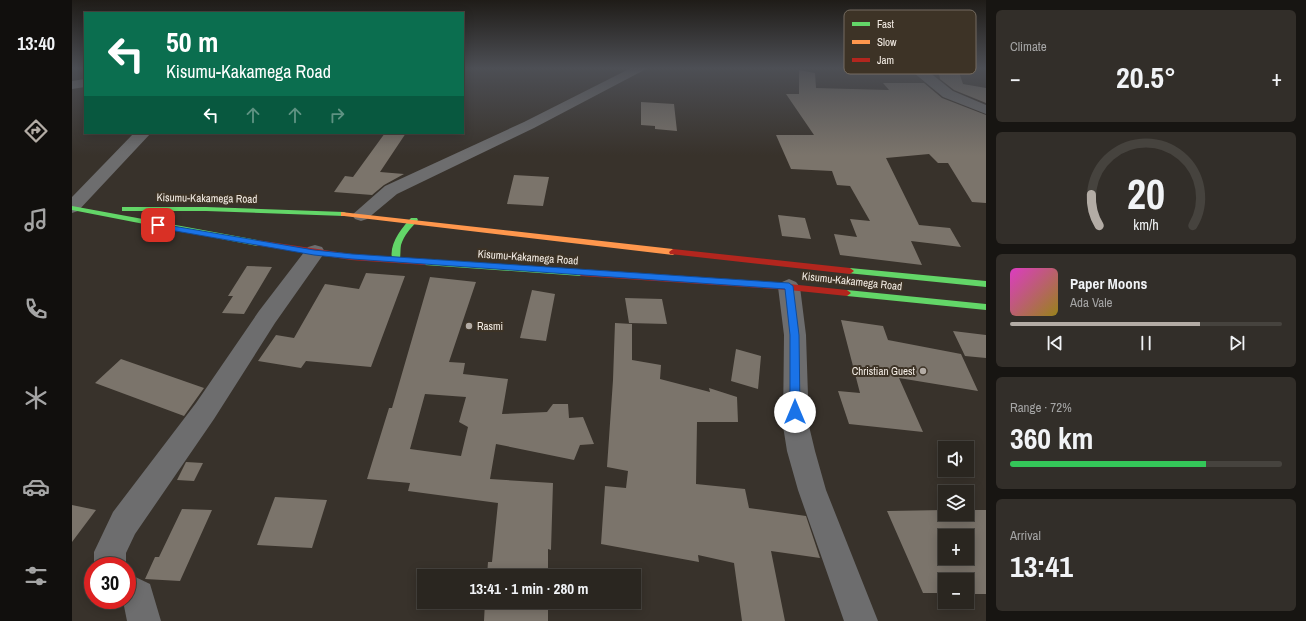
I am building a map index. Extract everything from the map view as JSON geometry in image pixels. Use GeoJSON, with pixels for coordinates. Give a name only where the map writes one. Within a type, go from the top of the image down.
{"type":"FeatureCollection","features":[{"type":"Feature","properties":{"kind":"highway","name":"Kisumu-Kakamega Road"},"geometry":{"type":"LineString","coordinates":[[72,208],[206,209],[361,215],[414,220],[770,263],[986,284]]}},
{"type":"Feature","properties":{"kind":"highway","name":"Kisumu-Kakamega Road"},"geometry":{"type":"LineString","coordinates":[[72,208],[186,231],[314,252],[396,260],[789,286],[986,307]]}},
{"type":"Feature","properties":{"kind":"highway"},"geometry":{"type":"LineString","coordinates":[[396,260],[394,245],[397,239],[414,220]]}},
{"type":"Feature","properties":{"kind":"street"},"geometry":{"type":"LineString","coordinates":[[361,215],[391,190],[585,97]]}},
{"type":"Feature","properties":{"kind":"street"},"geometry":{"type":"LineString","coordinates":[[955,97],[986,110]]}},
{"type":"Feature","properties":{"kind":"street"},"geometry":{"type":"LineString","coordinates":[[72,208],[142,134]]}},
{"type":"Feature","properties":{"kind":"street"},"geometry":{"type":"LineString","coordinates":[[110,557],[110,552],[124,523],[205,411],[267,318],[314,252]]}},
{"type":"Feature","properties":{"kind":"street"},"geometry":{"type":"LineString","coordinates":[[789,286],[795,343],[796,426],[800,451],[812,490],[861,621]]}},
{"type":"Feature","properties":{"kind":"street"},"geometry":{"type":"LineString","coordinates":[[136,595],[138,596],[144,621]]}},
{"type":"Feature","properties":{"kind":"building"},"geometry":{"type":"Polygon","coordinates":[[[788,97],[941,97],[986,115],[986,203],[972,202],[948,163],[938,163],[929,154],[886,158],[919,225],[950,228],[961,247],[911,241],[922,265],[840,255],[834,234],[857,237],[850,219],[870,221],[850,186],[837,185],[832,171],[791,169],[776,135],[814,135],[788,97]]]}},
{"type":"Feature","properties":{"kind":"building"},"geometry":{"type":"Polygon","coordinates":[[[971,97],[986,97],[986,103],[971,97]]]}},
{"type":"Feature","properties":{"kind":"building"},"geometry":{"type":"Polygon","coordinates":[[[641,102],[674,104],[677,131],[655,129],[655,126],[641,125],[641,102]]]}},
{"type":"Feature","properties":{"kind":"building"},"geometry":{"type":"Polygon","coordinates":[[[384,134],[405,134],[380,172],[404,174],[384,185],[372,195],[334,192],[345,176],[353,177],[384,134]]]}},
{"type":"Feature","properties":{"kind":"building"},"geometry":{"type":"Polygon","coordinates":[[[514,175],[549,177],[543,206],[507,204],[514,175]]]}},
{"type":"Feature","properties":{"kind":"building"},"geometry":{"type":"Polygon","coordinates":[[[778,215],[805,218],[811,239],[782,236],[778,215]]]}},
{"type":"Feature","properties":{"kind":"building"},"geometry":{"type":"Polygon","coordinates":[[[247,266],[272,267],[244,314],[222,313],[233,296],[228,296],[247,266]]]}},
{"type":"Feature","properties":{"kind":"building"},"geometry":{"type":"Polygon","coordinates":[[[366,273],[405,276],[371,367],[306,361],[301,368],[258,361],[276,335],[294,338],[325,284],[359,289],[366,273]]]}},
{"type":"Feature","properties":{"kind":"building"},"geometry":{"type":"Polygon","coordinates":[[[430,277],[476,282],[449,362],[465,363],[463,374],[508,379],[502,414],[547,412],[553,404],[568,404],[569,418],[583,417],[594,444],[580,445],[574,460],[496,444],[490,479],[553,483],[551,550],[548,549],[548,569],[488,569],[488,562],[492,562],[498,503],[408,491],[410,483],[367,479],[389,408],[392,408],[430,277]],[[425,394],[410,449],[461,456],[468,427],[459,422],[466,397],[425,394]]]}},
{"type":"Feature","properties":{"kind":"building"},"geometry":{"type":"Polygon","coordinates":[[[532,290],[555,294],[546,341],[520,338],[532,290]]]}},
{"type":"Feature","properties":{"kind":"building"},"geometry":{"type":"Polygon","coordinates":[[[625,298],[662,299],[667,324],[629,323],[625,298]]]}},
{"type":"Feature","properties":{"kind":"building"},"geometry":{"type":"Polygon","coordinates":[[[841,320],[883,326],[888,340],[961,354],[978,391],[899,378],[923,432],[849,424],[838,391],[860,393],[841,320]]]}},
{"type":"Feature","properties":{"kind":"building"},"geometry":{"type":"Polygon","coordinates":[[[615,323],[632,324],[632,360],[661,365],[660,379],[710,392],[709,388],[737,397],[738,422],[697,422],[696,484],[745,489],[749,508],[806,516],[820,558],[771,551],[785,621],[742,621],[734,563],[698,555],[699,562],[601,544],[605,486],[626,488],[628,471],[607,467],[615,323]]]}},
{"type":"Feature","properties":{"kind":"building"},"geometry":{"type":"Polygon","coordinates":[[[953,331],[986,335],[986,358],[965,356],[953,331]]]}},
{"type":"Feature","properties":{"kind":"building"},"geometry":{"type":"Polygon","coordinates":[[[736,349],[761,356],[758,389],[731,381],[736,349]]]}},
{"type":"Feature","properties":{"kind":"building"},"geometry":{"type":"Polygon","coordinates":[[[121,359],[204,388],[184,416],[95,383],[121,359]]]}},
{"type":"Feature","properties":{"kind":"building"},"geometry":{"type":"Polygon","coordinates":[[[186,462],[203,463],[194,481],[177,480],[186,462]]]}},
{"type":"Feature","properties":{"kind":"building"},"geometry":{"type":"Polygon","coordinates":[[[275,497],[327,500],[312,548],[257,545],[275,497]]]}},
{"type":"Feature","properties":{"kind":"building"},"geometry":{"type":"Polygon","coordinates":[[[72,505],[96,510],[72,542],[72,505]]]}},
{"type":"Feature","properties":{"kind":"building"},"geometry":{"type":"Polygon","coordinates":[[[182,509],[212,510],[180,581],[145,579],[155,557],[159,557],[182,509]]]}},
{"type":"Feature","properties":{"kind":"building"},"geometry":{"type":"Polygon","coordinates":[[[938,510],[938,521],[974,521],[974,510],[986,510],[986,594],[974,594],[974,573],[938,573],[938,593],[923,593],[887,511],[938,510]]]}},
{"type":"Feature","properties":{"kind":"building"},"geometry":{"type":"Polygon","coordinates":[[[485,609],[548,609],[548,621],[484,621],[485,609]]]}},
{"type":"Feature","properties":{"kind":"traffic: fast"},"geometry":{"type":"LineString","coordinates":[[72,208],[257,243]]}},
{"type":"Feature","properties":{"kind":"traffic: fast"},"geometry":{"type":"LineString","coordinates":[[125,209],[206,209],[344,214]]}},
{"type":"Feature","properties":{"kind":"traffic: fast"},"geometry":{"type":"LineString","coordinates":[[396,260],[398,242],[414,220]]}},
{"type":"Feature","properties":{"kind":"traffic: fast"},"geometry":{"type":"LineString","coordinates":[[425,262],[581,273]]}},
{"type":"Feature","properties":{"kind":"traffic: fast"},"geometry":{"type":"LineString","coordinates":[[850,271],[986,284]]}},
{"type":"Feature","properties":{"kind":"traffic: fast"},"geometry":{"type":"LineString","coordinates":[[847,293],[986,307]]}},
{"type":"Feature","properties":{"kind":"traffic: slow"},"geometry":{"type":"LineString","coordinates":[[344,214],[673,252]]}},
{"type":"Feature","properties":{"kind":"traffic: jam"},"geometry":{"type":"LineString","coordinates":[[257,243],[351,257],[425,262]]}},
{"type":"Feature","properties":{"kind":"traffic: jam"},"geometry":{"type":"LineString","coordinates":[[673,252],[850,271]]}},
{"type":"Feature","properties":{"kind":"traffic: jam"},"geometry":{"type":"LineString","coordinates":[[581,273],[789,287],[847,293]]}},
{"type":"Feature","properties":{"kind":"place","name":"Rasmi"},"geometry":{"type":"Point","coordinates":[469,326]}},
{"type":"Feature","properties":{"kind":"place","name":"Christian Guest"},"geometry":{"type":"Point","coordinates":[923,371]}},
{"type":"Feature","properties":{"kind":"route"},"geometry":{"type":"LineString","coordinates":[[158,225],[314,252],[352,256],[428,263],[789,286],[796,374],[794,398],[795,412]]}}]}
